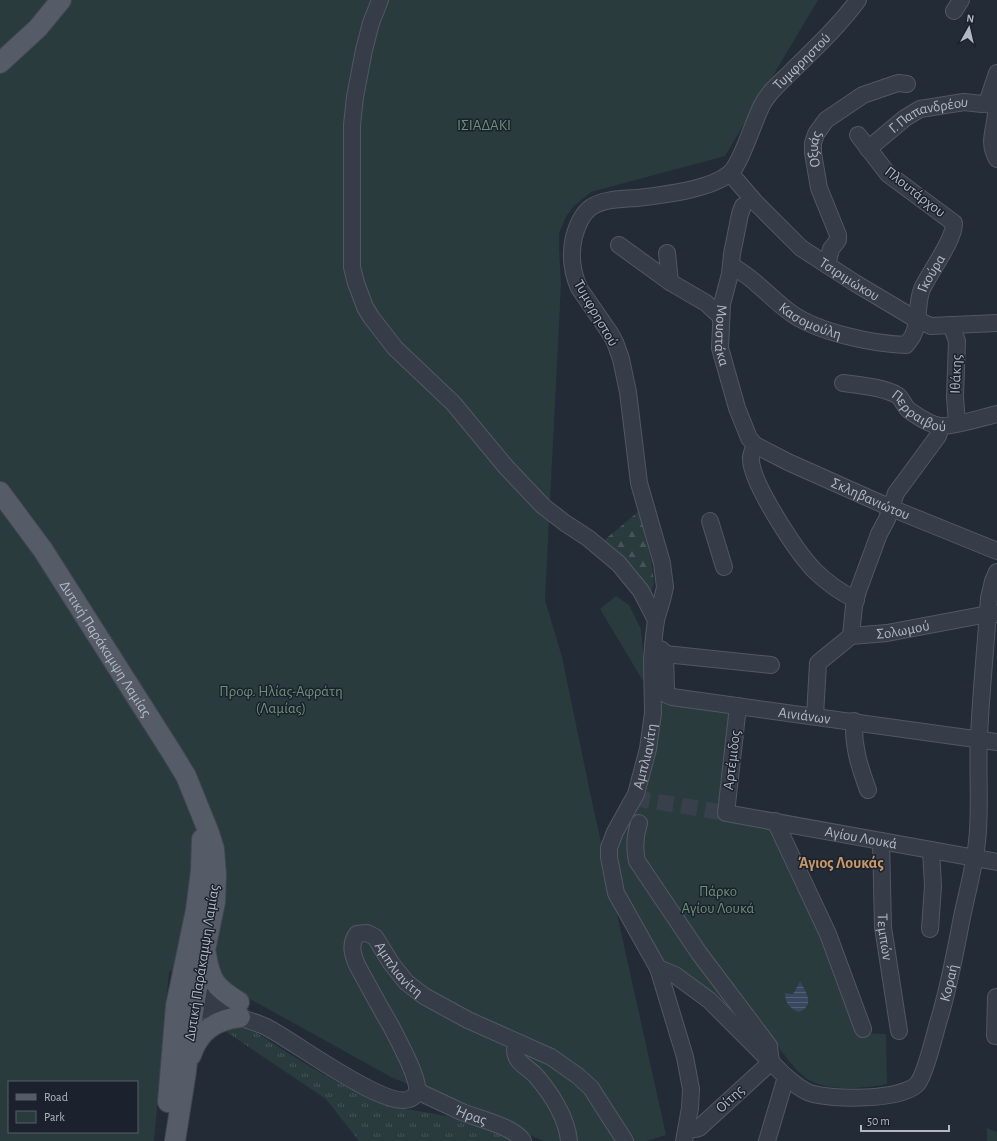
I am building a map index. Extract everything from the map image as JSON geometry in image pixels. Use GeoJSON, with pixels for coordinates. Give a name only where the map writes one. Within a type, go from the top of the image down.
{"type":"FeatureCollection","features":[{"type":"Feature","properties":{"kind":"main road"},"geometry":{"type":"LineString","coordinates":[[0,63],[38,28],[61,0]]}},
{"type":"Feature","properties":{"kind":"main road","name":"Δυτική Παράκαμψη Λαμίας"},"geometry":{"type":"LineString","coordinates":[[0,492],[43,550],[172,753],[186,776],[212,840],[216,867],[214,902],[205,950],[186,1000]]}},
{"type":"Feature","properties":{"kind":"main road","name":"Δυτική Παράκαμψη Λαμίας"},"geometry":{"type":"LineString","coordinates":[[186,1071],[189,1036],[186,1000],[200,877],[202,840],[200,811]]}},
{"type":"Feature","properties":{"kind":"main road"},"geometry":{"type":"LineString","coordinates":[[175,1141],[186,1071],[197,1040],[204,1032],[218,1022],[227,1019],[240,1009],[222,990],[208,970],[205,950]]}},
{"type":"Feature","properties":{"kind":"main road"},"geometry":{"type":"LineString","coordinates":[[166,1141],[172,1065],[186,1000]]}},
{"type":"Feature","properties":{"kind":"street"},"geometry":{"type":"LineString","coordinates":[[380,0],[371,23],[364,50],[355,96],[352,125],[352,267],[365,307],[395,348],[412,366],[446,395],[506,467],[544,506],[565,523],[588,538],[619,564],[641,591],[657,639],[771,665]]}},
{"type":"Feature","properties":{"kind":"street","name":"Τυμφρηστού"},"geometry":{"type":"LineString","coordinates":[[657,639],[665,587],[662,563],[639,484],[624,368],[615,342],[576,282],[572,263],[574,239],[578,226],[582,216],[598,203],[618,199],[674,193],[706,185],[730,173],[736,165],[765,98],[837,25],[858,0]]}},
{"type":"Feature","properties":{"kind":"street"},"geometry":{"type":"LineString","coordinates":[[997,73],[989,97],[996,108],[992,146],[997,159]]}},
{"type":"Feature","properties":{"kind":"street","name":"Οξυάς"},"geometry":{"type":"LineString","coordinates":[[827,265],[831,249],[838,240],[838,235],[819,188],[813,153],[813,144],[816,134],[826,120],[863,95],[898,83],[907,84]]}},
{"type":"Feature","properties":{"kind":"street","name":"Γ. Παπανδρέου"},"geometry":{"type":"LineString","coordinates":[[868,149],[906,118],[920,109],[964,102],[993,104]]}},
{"type":"Feature","properties":{"kind":"street","name":"Πλουτάρχου"},"geometry":{"type":"LineString","coordinates":[[858,135],[888,174],[951,220],[954,223],[953,230]]}},
{"type":"Feature","properties":{"kind":"street","name":"Τσιριμώκου"},"geometry":{"type":"LineString","coordinates":[[730,173],[754,202],[801,248],[855,283],[917,320],[931,326],[997,323]]}},
{"type":"Feature","properties":{"kind":"street","name":"Μουστάκα"},"geometry":{"type":"LineString","coordinates":[[743,206],[740,214],[722,304],[720,348],[737,408],[752,442]]}},
{"type":"Feature","properties":{"kind":"street","name":"Γκούρα"},"geometry":{"type":"LineString","coordinates":[[906,345],[913,336],[921,291],[953,230]]}},
{"type":"Feature","properties":{"kind":"street"},"geometry":{"type":"LineString","coordinates":[[619,245],[670,282],[706,303],[721,317]]}},
{"type":"Feature","properties":{"kind":"street"},"geometry":{"type":"LineString","coordinates":[[667,253],[670,282]]}},
{"type":"Feature","properties":{"kind":"street","name":"Κασομούλη"},"geometry":{"type":"LineString","coordinates":[[731,265],[748,276],[790,313],[802,320],[816,326],[866,340],[906,345]]}},
{"type":"Feature","properties":{"kind":"street","name":"Ιθάκης"},"geometry":{"type":"LineString","coordinates":[[951,325],[957,341],[955,397],[957,423]]}},
{"type":"Feature","properties":{"kind":"street","name":"Περραιβού"},"geometry":{"type":"LineString","coordinates":[[843,382],[888,391],[898,396],[906,408],[911,412],[933,424],[941,426],[949,426],[997,414]]}},
{"type":"Feature","properties":{"kind":"street"},"geometry":{"type":"LineString","coordinates":[[815,716],[818,663],[851,636],[856,600],[868,563],[896,493],[938,436],[941,426]]}},
{"type":"Feature","properties":{"kind":"street"},"geometry":{"type":"LineString","coordinates":[[752,442],[750,459],[757,481],[788,535],[814,570],[839,591],[856,600]]}},
{"type":"Feature","properties":{"kind":"street","name":"Σκληβανιώτου"},"geometry":{"type":"LineString","coordinates":[[752,442],[788,462],[891,508],[997,551]]}},
{"type":"Feature","properties":{"kind":"street"},"geometry":{"type":"LineString","coordinates":[[710,521],[724,566]]}},
{"type":"Feature","properties":{"kind":"street","name":"Κοραή"},"geometry":{"type":"LineString","coordinates":[[658,968],[676,975],[709,1000],[786,1078],[808,1093],[834,1098],[856,1098],[896,1093],[908,1090],[917,1084],[925,1065],[942,1010],[974,857],[978,829],[979,739],[992,614],[989,598],[997,572]]}},
{"type":"Feature","properties":{"kind":"street","name":"Σολωμού"},"geometry":{"type":"LineString","coordinates":[[851,636],[887,633],[992,614]]}},
{"type":"Feature","properties":{"kind":"street","name":"Αινιάνων"},"geometry":{"type":"LineString","coordinates":[[657,639],[667,695],[670,697],[854,721],[997,742]]}},
{"type":"Feature","properties":{"kind":"street","name":"Αμπλιανίτη"},"geometry":{"type":"LineString","coordinates":[[657,639],[653,714],[648,749],[636,794],[615,832],[609,848],[609,857],[616,893],[658,968],[685,1057],[690,1079],[690,1108],[686,1135]]}},
{"type":"Feature","properties":{"kind":"street","name":"Αρτέμιδος"},"geometry":{"type":"LineString","coordinates":[[726,813],[738,706]]}},
{"type":"Feature","properties":{"kind":"street"},"geometry":{"type":"LineString","coordinates":[[854,721],[853,739],[857,757],[868,790]]}},
{"type":"Feature","properties":{"kind":"street","name":"Αγίου Λουκά"},"geometry":{"type":"LineString","coordinates":[[726,813],[997,862]]}},
{"type":"Feature","properties":{"kind":"street"},"geometry":{"type":"LineString","coordinates":[[775,821],[828,934],[863,1028]]}},
{"type":"Feature","properties":{"kind":"street"},"geometry":{"type":"LineString","coordinates":[[639,823],[636,833],[635,853],[637,861],[699,953],[769,1046],[771,1062]]}},
{"type":"Feature","properties":{"kind":"street","name":"Τεμπών"},"geometry":{"type":"LineString","coordinates":[[881,841],[883,927],[899,1031]]}},
{"type":"Feature","properties":{"kind":"street"},"geometry":{"type":"LineString","coordinates":[[930,929],[933,886],[931,850]]}},
{"type":"Feature","properties":{"kind":"street","name":"Αμπλιανίτη"},"geometry":{"type":"LineString","coordinates":[[417,1091],[416,1078],[407,1057],[354,956],[352,944],[358,934],[367,933],[375,937],[391,963],[406,982],[424,996],[468,1020],[551,1058],[569,1069],[587,1083],[609,1117],[614,1141]]}},
{"type":"Feature","properties":{"kind":"street"},"geometry":{"type":"LineString","coordinates":[[995,1036],[996,997]]}},
{"type":"Feature","properties":{"kind":"street"},"geometry":{"type":"LineString","coordinates":[[186,1000],[240,1009],[256,1015],[266,1026],[346,1076],[384,1096],[403,1101],[414,1097],[417,1091]]}},
{"type":"Feature","properties":{"kind":"street"},"geometry":{"type":"LineString","coordinates":[[520,1043],[515,1050],[517,1058],[536,1075],[564,1117],[569,1141]]}},
{"type":"Feature","properties":{"kind":"street"},"geometry":{"type":"LineString","coordinates":[[536,1075],[537,1064],[543,1059],[551,1058]]}},
{"type":"Feature","properties":{"kind":"street","name":"Οίτης"},"geometry":{"type":"LineString","coordinates":[[686,1135],[699,1128],[771,1062]]}},
{"type":"Feature","properties":{"kind":"street"},"geometry":{"type":"LineString","coordinates":[[767,1141],[786,1078]]}},
{"type":"Feature","properties":{"kind":"street","name":"Ήρας"},"geometry":{"type":"LineString","coordinates":[[417,1091],[509,1130],[518,1135],[523,1141]]}},
{"type":"Feature","properties":{"kind":"street"},"geometry":{"type":"LineString","coordinates":[[609,1117],[625,1141]]}},
{"type":"Feature","properties":{"kind":"green space","name":"Προφ. Ηλίας-Αφράτη (Λαμίας)"},"geometry":{"type":"Polygon","coordinates":[[[0,0],[818,0],[725,156],[591,192],[573,207],[566,217],[559,233],[561,284],[545,600],[562,657],[590,792],[666,1135],[647,1141],[544,1141],[391,1077],[185,963],[169,972],[154,1141],[0,1141],[0,0]]]}},
{"type":"Feature","properties":{"kind":"green space"},"geometry":{"type":"Polygon","coordinates":[[[639,511],[651,560],[654,582],[652,591],[646,589],[602,542],[639,511]]]}},
{"type":"Feature","properties":{"kind":"green space"},"geometry":{"type":"Polygon","coordinates":[[[616,596],[629,605],[641,629],[645,673],[643,681],[600,609],[616,596]]]}},
{"type":"Feature","properties":{"kind":"green space","name":"Πάρκο Αγίου Λουκά"},"geometry":{"type":"Polygon","coordinates":[[[661,702],[730,712],[721,818],[769,825],[817,928],[860,1033],[886,1034],[887,1084],[859,1088],[838,1088],[819,1084],[803,1076],[788,1060],[754,1013],[733,1015],[665,965],[624,901],[616,864],[620,834],[641,794],[659,734],[661,702]]]}},
{"type":"Feature","properties":{"kind":"green space"},"geometry":{"type":"Polygon","coordinates":[[[238,1025],[257,1033],[332,1079],[379,1102],[465,1121],[485,1128],[512,1141],[359,1141],[326,1099],[228,1033],[223,1028],[238,1025]]]}},
{"type":"Feature","properties":{"kind":"green space"},"geometry":{"type":"Polygon","coordinates":[[[987,1128],[997,1132],[997,1141],[987,1141],[987,1128]]]}},
{"type":"Feature","properties":{"kind":"water"},"geometry":{"type":"Polygon","coordinates":[[[800,982],[807,994],[808,1003],[804,1009],[799,1012],[788,1005],[785,993],[793,994],[800,982]]]}},
{"type":"Feature","properties":{"kind":"tunnel"},"geometry":{"type":"LineString","coordinates":[[634,798],[726,813]]}},
{"type":"Feature","properties":{"kind":"district","name":"Άγιος Λουκάς"},"geometry":{"type":"Point","coordinates":[841,863]}},
{"type":"Feature","properties":{"kind":"park label","name":"ΙΣΙΑΔΑΚΙ"},"geometry":{"type":"Point","coordinates":[484,125]}}]}
